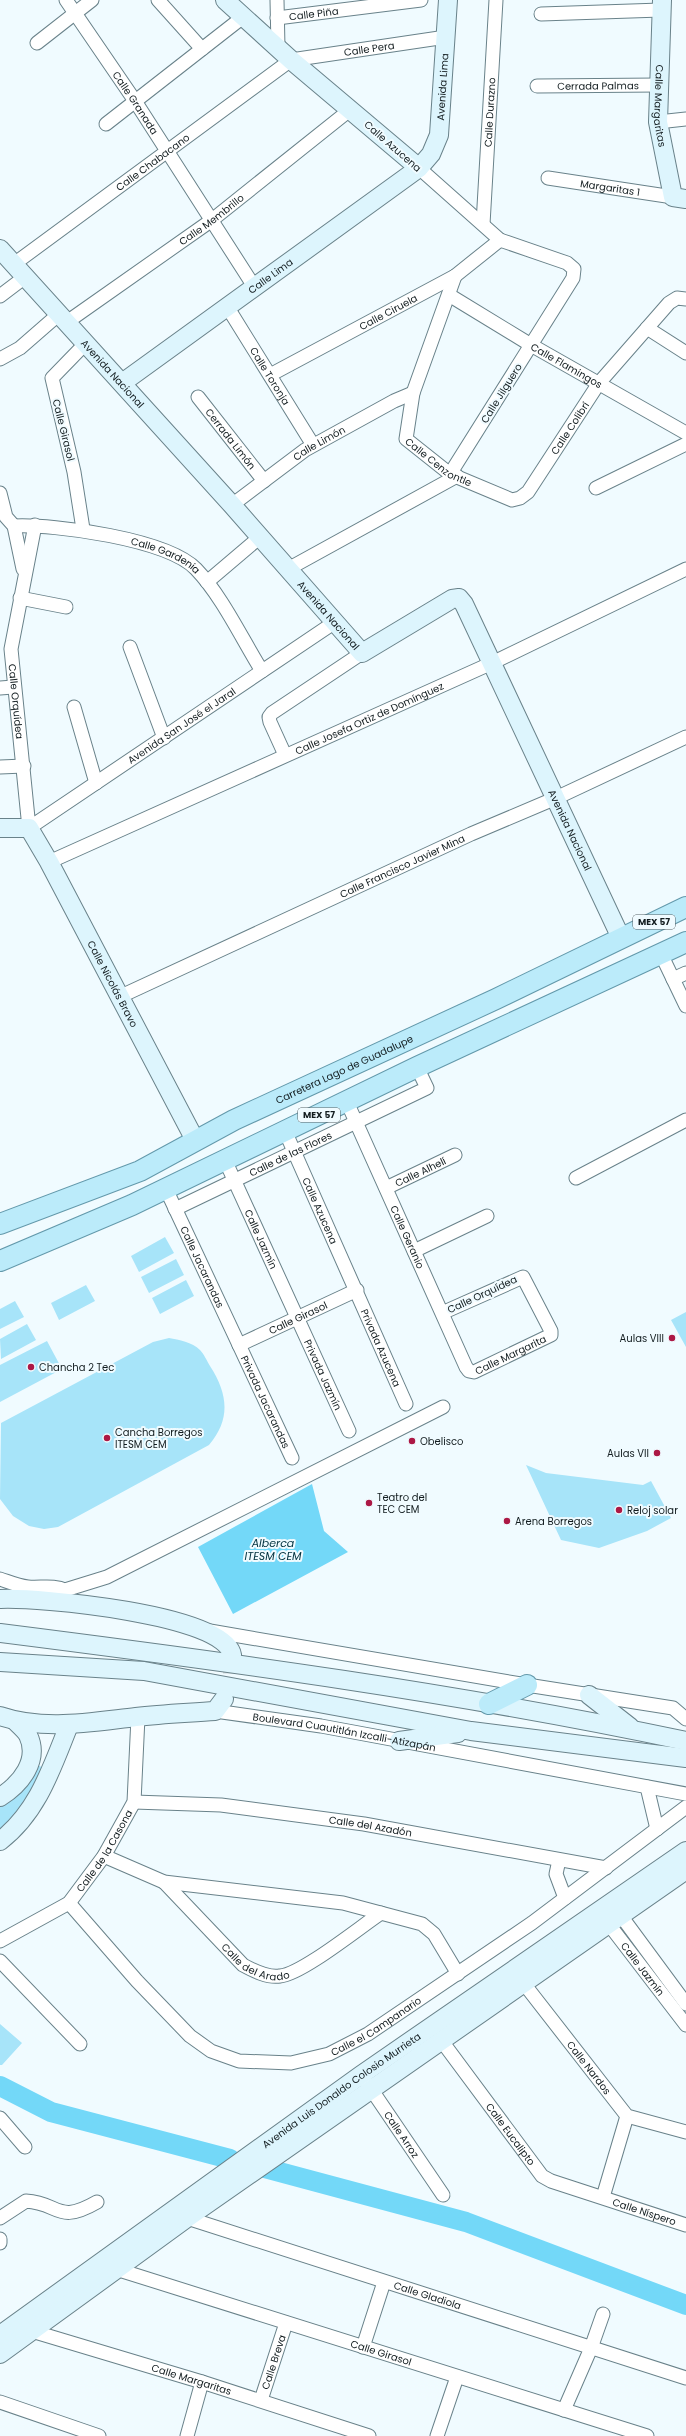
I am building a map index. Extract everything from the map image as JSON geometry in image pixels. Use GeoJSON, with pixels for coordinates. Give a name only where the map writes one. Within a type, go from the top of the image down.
{"type":"FeatureCollection","features":[{"type":"Feature","properties":{"kind":"main road","name":"Carretera Lago de Guadalupe"},"geometry":{"type":"LineString","coordinates":[[0,1224],[140,1171],[234,1120],[686,907]]}},
{"type":"Feature","properties":{"kind":"main road","name":"MEX 57"},"geometry":{"type":"LineString","coordinates":[[0,1260],[166,1189],[417,1067],[686,942]]}},
{"type":"Feature","properties":{"kind":"main road"},"geometry":{"type":"LineString","coordinates":[[234,1120],[248,1149]]}},
{"type":"Feature","properties":{"kind":"main road"},"geometry":{"type":"LineString","coordinates":[[489,1704],[527,1685]]}},
{"type":"Feature","properties":{"kind":"street","name":"Calle Granada"},"geometry":{"type":"LineString","coordinates":[[66,0],[135,101],[255,288]]}},
{"type":"Feature","properties":{"kind":"street"},"geometry":{"type":"LineString","coordinates":[[37,43],[92,0]]}},
{"type":"Feature","properties":{"kind":"street"},"geometry":{"type":"LineString","coordinates":[[158,0],[202,49]]}},
{"type":"Feature","properties":{"kind":"street","name":"Calle Azucena"},"geometry":{"type":"LineString","coordinates":[[225,0],[291,60],[351,109],[500,240],[567,263],[574,269]]}},
{"type":"Feature","properties":{"kind":"street"},"geometry":{"type":"LineString","coordinates":[[278,0],[278,48]]}},
{"type":"Feature","properties":{"kind":"street","name":"Calle Piña"},"geometry":{"type":"LineString","coordinates":[[277,18],[421,0]]}},
{"type":"Feature","properties":{"kind":"street","name":"Avenida Lima"},"geometry":{"type":"LineString","coordinates":[[419,168],[431,154],[439,135],[448,0]]}},
{"type":"Feature","properties":{"kind":"street","name":"Calle Durazno"},"geometry":{"type":"LineString","coordinates":[[483,224],[496,0]]}},
{"type":"Feature","properties":{"kind":"street"},"geometry":{"type":"LineString","coordinates":[[542,14],[662,5]]}},
{"type":"Feature","properties":{"kind":"street","name":"Calle Margaritas"},"geometry":{"type":"LineString","coordinates":[[662,5],[658,85],[658,122],[679,198]]}},
{"type":"Feature","properties":{"kind":"street"},"geometry":{"type":"LineString","coordinates":[[106,124],[242,17]]}},
{"type":"Feature","properties":{"kind":"street","name":"Calle Pera"},"geometry":{"type":"LineString","coordinates":[[291,60],[446,37]]}},
{"type":"Feature","properties":{"kind":"street","name":"Calle Chabacano"},"geometry":{"type":"LineString","coordinates":[[0,296],[19,271],[166,150],[291,60]]}},
{"type":"Feature","properties":{"kind":"street","name":"Cerrada Palmas"},"geometry":{"type":"LineString","coordinates":[[537,86],[658,85]]}},
{"type":"Feature","properties":{"kind":"street","name":"Calle Membrillo"},"geometry":{"type":"LineString","coordinates":[[0,359],[20,348],[212,220],[351,109]]}},
{"type":"Feature","properties":{"kind":"street"},"geometry":{"type":"LineString","coordinates":[[658,122],[686,119]]}},
{"type":"Feature","properties":{"kind":"street","name":"Calle Lima"},"geometry":{"type":"LineString","coordinates":[[122,382],[228,308],[419,168]]}},
{"type":"Feature","properties":{"kind":"street","name":"Margaritas 1"},"geometry":{"type":"LineString","coordinates":[[548,178],[679,198]]}},
{"type":"Feature","properties":{"kind":"street","name":"Calle Ciruela"},"geometry":{"type":"LineString","coordinates":[[270,375],[455,276],[500,240]]}},
{"type":"Feature","properties":{"kind":"street","name":"Avenida Nacional"},"geometry":{"type":"LineString","coordinates":[[0,249],[122,382],[362,653],[452,599],[459,598],[464,604],[621,938]]}},
{"type":"Feature","properties":{"kind":"street","name":"Calle Jilguero"},"geometry":{"type":"LineString","coordinates":[[288,568],[453,475],[573,278],[574,269]]}},
{"type":"Feature","properties":{"kind":"street","name":"Calle Cenzontle"},"geometry":{"type":"LineString","coordinates":[[455,276],[413,393],[406,438],[453,475],[512,500],[520,498]]}},
{"type":"Feature","properties":{"kind":"street","name":"Calle Flamingos"},"geometry":{"type":"LineString","coordinates":[[449,295],[531,345],[686,433]]}},
{"type":"Feature","properties":{"kind":"street","name":"Calle Colibrí"},"geometry":{"type":"LineString","coordinates":[[520,498],[528,492],[599,383],[669,303],[677,298],[686,299]]}},
{"type":"Feature","properties":{"kind":"street","name":"Calle Toronja"},"geometry":{"type":"LineString","coordinates":[[228,308],[313,444]]}},
{"type":"Feature","properties":{"kind":"street"},"geometry":{"type":"LineString","coordinates":[[647,328],[686,353]]}},
{"type":"Feature","properties":{"kind":"street","name":"Calle Girasol"},"geometry":{"type":"LineString","coordinates":[[83,529],[74,472],[52,378],[86,343]]}},
{"type":"Feature","properties":{"kind":"street","name":"Calle Limón"},"geometry":{"type":"LineString","coordinates":[[232,505],[313,444],[394,401],[413,393]]}},
{"type":"Feature","properties":{"kind":"street","name":"Cerrada Limón"},"geometry":{"type":"LineString","coordinates":[[198,397],[264,481]]}},
{"type":"Feature","properties":{"kind":"street"},"geometry":{"type":"LineString","coordinates":[[596,488],[686,444]]}},
{"type":"Feature","properties":{"kind":"street","name":"Calle Orquídea"},"geometry":{"type":"LineString","coordinates":[[0,492],[6,517],[14,526],[25,574]]}},
{"type":"Feature","properties":{"kind":"street","name":"Calle Gardenia"},"geometry":{"type":"LineString","coordinates":[[14,526],[35,525],[83,529],[173,554],[194,567],[207,582],[262,671]]}},
{"type":"Feature","properties":{"kind":"street","name":"Calle Orquídea"},"geometry":{"type":"LineString","coordinates":[[29,828],[24,766],[13,687],[11,649],[35,525]]}},
{"type":"Feature","properties":{"kind":"street"},"geometry":{"type":"LineString","coordinates":[[207,582],[260,537]]}},
{"type":"Feature","properties":{"kind":"street","name":"Calle Josefa Ortiz de Domínguez"},"geometry":{"type":"LineString","coordinates":[[49,862],[492,663],[686,569]]}},
{"type":"Feature","properties":{"kind":"street"},"geometry":{"type":"LineString","coordinates":[[20,598],[66,607]]}},
{"type":"Feature","properties":{"kind":"street","name":"Avenida San José el Jaral"},"geometry":{"type":"LineString","coordinates":[[29,828],[335,622]]}},
{"type":"Feature","properties":{"kind":"street"},"geometry":{"type":"LineString","coordinates":[[130,647],[164,738]]}},
{"type":"Feature","properties":{"kind":"street"},"geometry":{"type":"LineString","coordinates":[[285,755],[270,722],[272,713],[362,653]]}},
{"type":"Feature","properties":{"kind":"street"},"geometry":{"type":"LineString","coordinates":[[0,688],[13,687]]}},
{"type":"Feature","properties":{"kind":"street"},"geometry":{"type":"LineString","coordinates":[[74,707],[96,783]]}},
{"type":"Feature","properties":{"kind":"street","name":"Calle Francisco Javier Mina"},"geometry":{"type":"LineString","coordinates":[[120,997],[471,834],[556,798],[686,737]]}},
{"type":"Feature","properties":{"kind":"street"},"geometry":{"type":"LineString","coordinates":[[0,767],[24,766]]}},
{"type":"Feature","properties":{"kind":"street"},"geometry":{"type":"LineString","coordinates":[[0,828],[29,828]]}},
{"type":"Feature","properties":{"kind":"street","name":"Calle Nicolás Bravo"},"geometry":{"type":"LineString","coordinates":[[29,828],[49,862],[195,1140]]}},
{"type":"Feature","properties":{"kind":"street"},"geometry":{"type":"LineString","coordinates":[[661,954],[686,1006]]}},
{"type":"Feature","properties":{"kind":"street"},"geometry":{"type":"LineString","coordinates":[[673,979],[686,973]]}},
{"type":"Feature","properties":{"kind":"street","name":"Calle de las Flores"},"geometry":{"type":"LineString","coordinates":[[175,1209],[357,1123],[427,1088],[417,1067]]}},
{"type":"Feature","properties":{"kind":"street","name":"Calle Geranio"},"geometry":{"type":"LineString","coordinates":[[347,1102],[469,1371]]}},
{"type":"Feature","properties":{"kind":"street"},"geometry":{"type":"LineString","coordinates":[[576,1178],[686,1120]]}},
{"type":"Feature","properties":{"kind":"street","name":"Calle Azucena"},"geometry":{"type":"LineString","coordinates":[[285,1131],[357,1290]]}},
{"type":"Feature","properties":{"kind":"street","name":"Calle Alhelí"},"geometry":{"type":"LineString","coordinates":[[386,1188],[455,1155]]}},
{"type":"Feature","properties":{"kind":"street","name":"Calle Jazmín"},"geometry":{"type":"LineString","coordinates":[[225,1160],[298,1318]]}},
{"type":"Feature","properties":{"kind":"street","name":"Calle Jacarandas"},"geometry":{"type":"LineString","coordinates":[[166,1189],[239,1345]]}},
{"type":"Feature","properties":{"kind":"street"},"geometry":{"type":"LineString","coordinates":[[414,1251],[487,1216]]}},
{"type":"Feature","properties":{"kind":"street","name":"Calle Orquídea"},"geometry":{"type":"LineString","coordinates":[[442,1313],[523,1277],[551,1331],[551,1335]]}},
{"type":"Feature","properties":{"kind":"street","name":"Calle Girasol"},"geometry":{"type":"LineString","coordinates":[[239,1345],[357,1290]]}},
{"type":"Feature","properties":{"kind":"street","name":"Privada Azucena"},"geometry":{"type":"LineString","coordinates":[[357,1290],[406,1404]]}},
{"type":"Feature","properties":{"kind":"street","name":"Privada Jazmín"},"geometry":{"type":"LineString","coordinates":[[298,1318],[349,1431]]}},
{"type":"Feature","properties":{"kind":"street","name":"Calle Margarita"},"geometry":{"type":"LineString","coordinates":[[469,1371],[474,1372],[551,1335]]}},
{"type":"Feature","properties":{"kind":"street","name":"Privada Jacarandas"},"geometry":{"type":"LineString","coordinates":[[239,1345],[292,1458]]}},
{"type":"Feature","properties":{"kind":"street"},"geometry":{"type":"LineString","coordinates":[[0,1579],[26,1587],[45,1589],[59,1587],[65,1590],[107,1577],[443,1408]]}},
{"type":"Feature","properties":{"kind":"street"},"geometry":{"type":"LineString","coordinates":[[0,1599],[135,1611],[171,1619],[213,1635],[228,1646],[232,1655]]}},
{"type":"Feature","properties":{"kind":"street"},"geometry":{"type":"LineString","coordinates":[[194,1628],[527,1685],[673,1708],[686,1719]]}},
{"type":"Feature","properties":{"kind":"street"},"geometry":{"type":"LineString","coordinates":[[0,1633],[212,1660],[489,1704],[633,1729],[686,1741]]}},
{"type":"Feature","properties":{"kind":"street"},"geometry":{"type":"LineString","coordinates":[[72,1666],[65,1653],[66,1648],[79,1643]]}},
{"type":"Feature","properties":{"kind":"street"},"geometry":{"type":"LineString","coordinates":[[0,1662],[144,1671],[471,1731],[686,1758]]}},
{"type":"Feature","properties":{"kind":"street"},"geometry":{"type":"LineString","coordinates":[[589,1695],[633,1729]]}},
{"type":"Feature","properties":{"kind":"street","name":"Boulevard Cuautitlán Izcalli-Atizapán"},"geometry":{"type":"LineString","coordinates":[[8,1719],[69,1725],[220,1705],[399,1742],[686,1794]]}},
{"type":"Feature","properties":{"kind":"street","name":"Calle de la Casona"},"geometry":{"type":"LineString","coordinates":[[0,1941],[70,1903],[104,1856],[134,1802],[137,1772],[138,1717]]}},
{"type":"Feature","properties":{"kind":"street"},"geometry":{"type":"LineString","coordinates":[[0,1797],[22,1779],[31,1762],[31,1748],[27,1734],[8,1719]]}},
{"type":"Feature","properties":{"kind":"street"},"geometry":{"type":"LineString","coordinates":[[0,1841],[14,1831],[36,1802],[69,1725]]}},
{"type":"Feature","properties":{"kind":"street"},"geometry":{"type":"LineString","coordinates":[[399,1742],[471,1731]]}},
{"type":"Feature","properties":{"kind":"street"},"geometry":{"type":"LineString","coordinates":[[666,1736],[686,1732]]}},
{"type":"Feature","properties":{"kind":"street"},"geometry":{"type":"LineString","coordinates":[[31,1762],[41,1762],[51,1770]]}},
{"type":"Feature","properties":{"kind":"street"},"geometry":{"type":"LineString","coordinates":[[647,1787],[657,1829]]}},
{"type":"Feature","properties":{"kind":"street","name":"Calle del Azadón"},"geometry":{"type":"LineString","coordinates":[[134,1802],[220,1805],[364,1824],[606,1868]]}},
{"type":"Feature","properties":{"kind":"street","name":"Calle el Campanario"},"geometry":{"type":"LineString","coordinates":[[70,1903],[136,1981],[190,2036],[211,2051],[239,2061],[292,2063],[329,2054],[368,2034],[458,1974],[565,1898],[686,1807]]}},
{"type":"Feature","properties":{"kind":"street","name":"Avenida Luis Donaldo Colosio Murrieta"},"geometry":{"type":"LineString","coordinates":[[0,2354],[187,2218],[232,2179],[366,2082],[610,1913],[686,1851]]}},
{"type":"Feature","properties":{"kind":"street","name":"Calle del Arado"},"geometry":{"type":"LineString","coordinates":[[104,1856],[164,1882],[343,1903],[422,1924],[429,1928],[458,1974]]}},
{"type":"Feature","properties":{"kind":"street"},"geometry":{"type":"LineString","coordinates":[[559,1860],[556,1874],[565,1898]]}},
{"type":"Feature","properties":{"kind":"street","name":"Avenida Luis Donaldo Colosio Murrieta"},"geometry":{"type":"LineString","coordinates":[[610,1913],[686,1870]]}},
{"type":"Feature","properties":{"kind":"street","name":"Calle del Arado"},"geometry":{"type":"LineString","coordinates":[[164,1882],[243,1965],[256,1972],[279,1977],[296,1972],[380,1913]]}},
{"type":"Feature","properties":{"kind":"street","name":"Calle Jazmín"},"geometry":{"type":"LineString","coordinates":[[610,1913],[686,2004]]}},
{"type":"Feature","properties":{"kind":"street","name":"Calle Jazmín"},"geometry":{"type":"LineString","coordinates":[[610,1913],[686,2025]]}},
{"type":"Feature","properties":{"kind":"street"},"geometry":{"type":"LineString","coordinates":[[0,1961],[80,2044]]}},
{"type":"Feature","properties":{"kind":"street","name":"Avenida Luis Donaldo Colosio Murrieta"},"geometry":{"type":"LineString","coordinates":[[366,2082],[441,2040],[518,1977]]}},
{"type":"Feature","properties":{"kind":"street","name":"Calle Nardos"},"geometry":{"type":"LineString","coordinates":[[518,1977],[627,2116]]}},
{"type":"Feature","properties":{"kind":"street","name":"Calle Eucalipto"},"geometry":{"type":"LineString","coordinates":[[441,2040],[542,2176],[550,2181],[603,2197]]}},
{"type":"Feature","properties":{"kind":"street","name":"Calle Arroz"},"geometry":{"type":"LineString","coordinates":[[366,2082],[443,2195]]}},
{"type":"Feature","properties":{"kind":"street"},"geometry":{"type":"LineString","coordinates":[[603,2197],[627,2116],[686,2131]]}},
{"type":"Feature","properties":{"kind":"street"},"geometry":{"type":"LineString","coordinates":[[0,2118],[25,2147]]}},
{"type":"Feature","properties":{"kind":"street","name":"Avenida Luis Donaldo Colosio Murrieta"},"geometry":{"type":"LineString","coordinates":[[7,2330],[170,2213],[232,2179]]}},
{"type":"Feature","properties":{"kind":"street","name":"Calle Níspero"},"geometry":{"type":"LineString","coordinates":[[603,2197],[686,2225]]}},
{"type":"Feature","properties":{"kind":"street"},"geometry":{"type":"LineString","coordinates":[[0,2218],[26,2201],[68,2213],[84,2210],[97,2202]]}},
{"type":"Feature","properties":{"kind":"street","name":"Calle Gladiola"},"geometry":{"type":"LineString","coordinates":[[170,2213],[686,2378]]}},
{"type":"Feature","properties":{"kind":"street","name":"Calle Girasol"},"geometry":{"type":"LineString","coordinates":[[116,2269],[564,2410],[633,2434],[648,2436]]}},
{"type":"Feature","properties":{"kind":"street"},"geometry":{"type":"LineString","coordinates":[[363,2347],[384,2282]]}},
{"type":"Feature","properties":{"kind":"street"},"geometry":{"type":"LineString","coordinates":[[564,2410],[591,2348],[603,2314]]}},
{"type":"Feature","properties":{"kind":"street","name":"Calle Breva"},"geometry":{"type":"LineString","coordinates":[[260,2400],[286,2323]]}},
{"type":"Feature","properties":{"kind":"street","name":"Calle Margaritas"},"geometry":{"type":"LineString","coordinates":[[7,2330],[31,2331],[260,2400],[369,2436]]}},
{"type":"Feature","properties":{"kind":"street"},"geometry":{"type":"LineString","coordinates":[[437,2436],[457,2377]]}},
{"type":"Feature","properties":{"kind":"street"},"geometry":{"type":"LineString","coordinates":[[187,2436],[202,2382]]}},
{"type":"Feature","properties":{"kind":"street"},"geometry":{"type":"LineString","coordinates":[[0,2402],[99,2436]]}},
{"type":"Feature","properties":{"kind":"shaded area"},"geometry":{"type":"Polygon","coordinates":[[[165,1237],[174,1253],[139,1272],[131,1256],[165,1237]]]}},
{"type":"Feature","properties":{"kind":"shaded area"},"geometry":{"type":"Polygon","coordinates":[[[176,1259],[184,1275],[149,1293],[141,1277],[176,1259]]]}},
{"type":"Feature","properties":{"kind":"shaded area"},"geometry":{"type":"Polygon","coordinates":[[[186,1280],[194,1296],[160,1314],[152,1298],[186,1280]]]}},
{"type":"Feature","properties":{"kind":"shaded area"},"geometry":{"type":"Polygon","coordinates":[[[86,1285],[95,1301],[59,1320],[51,1303],[86,1285]]]}},
{"type":"Feature","properties":{"kind":"shaded area"},"geometry":{"type":"Polygon","coordinates":[[[15,1301],[24,1317],[0,1329],[0,1309],[15,1301]]]}},
{"type":"Feature","properties":{"kind":"shaded area"},"geometry":{"type":"Polygon","coordinates":[[[686,1312],[686,1347],[671,1320],[686,1312]]]}},
{"type":"Feature","properties":{"kind":"shaded area"},"geometry":{"type":"Polygon","coordinates":[[[27,1324],[36,1340],[1,1359],[0,1339],[27,1324]]]}},
{"type":"Feature","properties":{"kind":"shaded area","name":"Cancha Borregos ITESM CEM"},"geometry":{"type":"Polygon","coordinates":[[[169,1338],[189,1343],[197,1347],[204,1356],[221,1386],[224,1416],[221,1426],[209,1445],[58,1527],[44,1529],[29,1526],[13,1516],[0,1499],[1,1423],[153,1342],[169,1338]]]}},
{"type":"Feature","properties":{"kind":"shaded area","name":"Chancha 2 Tec"},"geometry":{"type":"Polygon","coordinates":[[[47,1341],[62,1369],[0,1402],[0,1365],[47,1341]]]}},
{"type":"Feature","properties":{"kind":"shaded area"},"geometry":{"type":"Polygon","coordinates":[[[526,1465],[546,1473],[643,1485],[651,1481],[671,1518],[647,1531],[599,1548],[561,1540],[526,1465]]]}},
{"type":"Feature","properties":{"kind":"shaded area"},"geometry":{"type":"Polygon","coordinates":[[[33,1765],[40,1766],[45,1771],[0,1837],[0,1801],[33,1765]]]}},
{"type":"Feature","properties":{"kind":"shaded area"},"geometry":{"type":"Polygon","coordinates":[[[0,2024],[22,2043],[2,2065],[0,2065],[0,2024]]]}},
{"type":"Feature","properties":{"kind":"water","name":"Alberca ITESM CEM"},"geometry":{"type":"Polygon","coordinates":[[[312,1484],[324,1531],[348,1552],[233,1614],[198,1547],[312,1484]]]}},
{"type":"Feature","properties":{"kind":"waterway"},"geometry":{"type":"LineString","coordinates":[[0,2086],[51,2112],[230,2159]]}},
{"type":"Feature","properties":{"kind":"waterway"},"geometry":{"type":"LineString","coordinates":[[253,2165],[466,2222],[686,2305]]}},
{"type":"Feature","properties":{"kind":"tunnel"},"geometry":{"type":"LineString","coordinates":[[224,1699],[232,1678],[232,1655]]}},
{"type":"Feature","properties":{"kind":"place","name":"Aulas VIII"},"geometry":{"type":"Point","coordinates":[672,1338]}},
{"type":"Feature","properties":{"kind":"place","name":"Chancha 2 Tec"},"geometry":{"type":"Point","coordinates":[31,1367]}},
{"type":"Feature","properties":{"kind":"place","name":"Cancha Borregos ITESM CEM"},"geometry":{"type":"Point","coordinates":[107,1438]}},
{"type":"Feature","properties":{"kind":"place","name":"Obelisco"},"geometry":{"type":"Point","coordinates":[412,1441]}},
{"type":"Feature","properties":{"kind":"place","name":"Aulas VII"},"geometry":{"type":"Point","coordinates":[657,1453]}},
{"type":"Feature","properties":{"kind":"place","name":"Teatro del TEC CEM"},"geometry":{"type":"Point","coordinates":[369,1503]}},
{"type":"Feature","properties":{"kind":"place","name":"Reloj solar"},"geometry":{"type":"Point","coordinates":[619,1510]}},
{"type":"Feature","properties":{"kind":"place","name":"Arena Borregos"},"geometry":{"type":"Point","coordinates":[507,1521]}}]}
